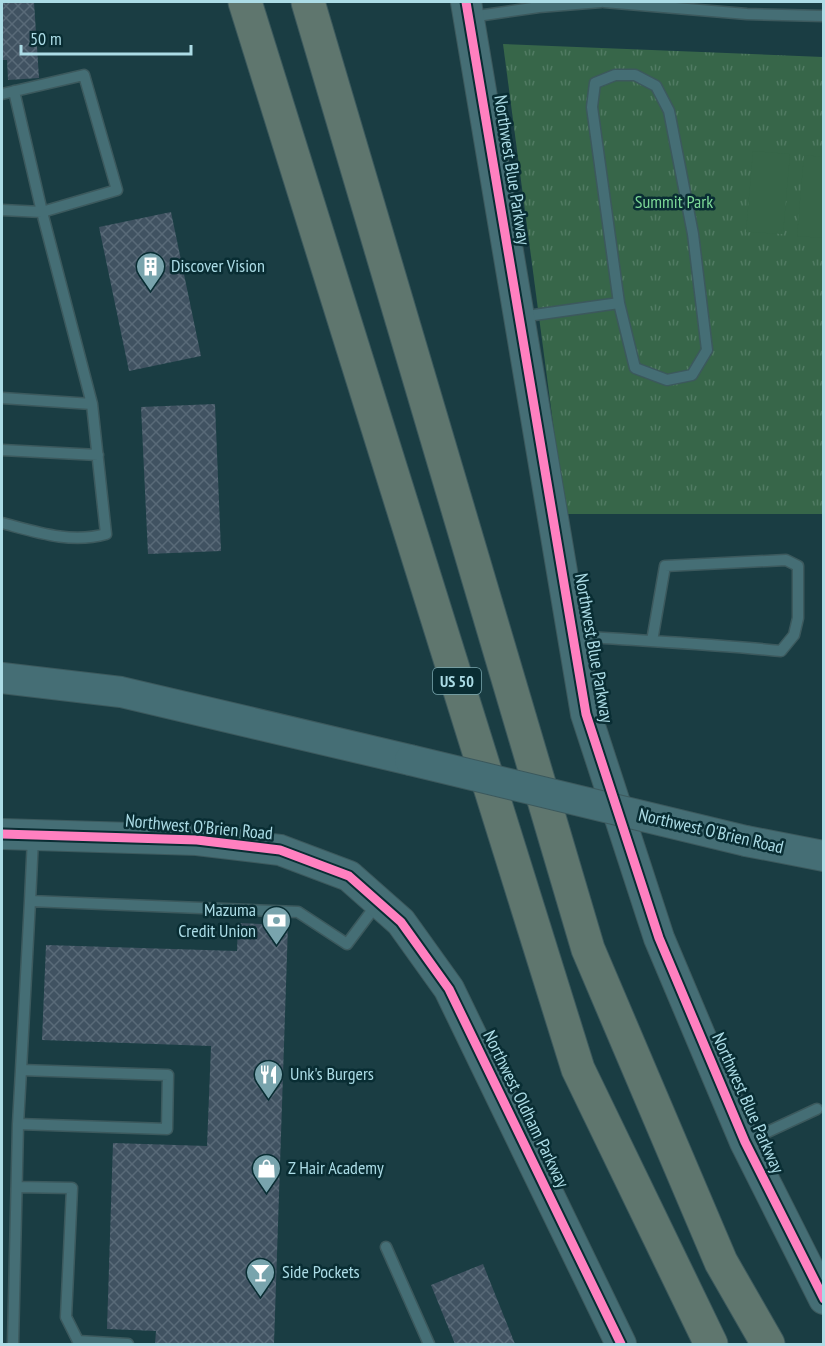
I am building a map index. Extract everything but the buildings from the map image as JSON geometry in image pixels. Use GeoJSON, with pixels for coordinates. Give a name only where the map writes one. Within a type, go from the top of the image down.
{"type":"FeatureCollection","features":[{"type":"Feature","properties":{"kind":"highway","name":"US 50"},"geometry":{"type":"LineString","coordinates":[[245,2],[578,1069],[711,1344]]}},
{"type":"Feature","properties":{"kind":"highway","name":"US 50"},"geometry":{"type":"LineString","coordinates":[[308,2],[588,949],[721,1262],[768,1344]]}},
{"type":"Feature","properties":{"kind":"street","name":"Northwest Blue Parkway"},"geometry":{"type":"LineString","coordinates":[[468,10],[586,714],[659,938],[745,1142],[824,1299]]}},
{"type":"Feature","properties":{"kind":"street","name":"Northwest O'Brien Road"},"geometry":{"type":"LineString","coordinates":[[2,678],[121,692],[746,841],[824,856]]}},
{"type":"Feature","properties":{"kind":"street","name":"Northwest O'Brien Road"},"geometry":{"type":"LineString","coordinates":[[2,834],[196,840],[280,850],[349,876],[379,902]]}},
{"type":"Feature","properties":{"kind":"street","name":"Northwest Oldham Parkway"},"geometry":{"type":"LineString","coordinates":[[379,902],[401,922],[449,989],[621,1344]]}},
{"type":"Feature","properties":{"kind":"lane"},"geometry":{"type":"LineString","coordinates":[[468,10],[602,2],[735,13],[824,16]]}},
{"type":"Feature","properties":{"kind":"lane"},"geometry":{"type":"LineString","coordinates":[[2,94],[84,75],[117,190],[42,212],[2,210]]}},
{"type":"Feature","properties":{"kind":"lane"},"geometry":{"type":"LineString","coordinates":[[615,75],[635,75],[656,86],[669,111],[691,222],[707,350],[692,375],[667,380],[635,368],[619,303],[592,107],[595,83],[615,75]]}},
{"type":"Feature","properties":{"kind":"lane"},"geometry":{"type":"LineString","coordinates":[[2,523],[58,537],[90,539],[106,534],[93,404],[42,212],[14,91]]}},
{"type":"Feature","properties":{"kind":"lane"},"geometry":{"type":"LineString","coordinates":[[520,317],[619,303]]}},
{"type":"Feature","properties":{"kind":"lane"},"geometry":{"type":"LineString","coordinates":[[2,398],[93,404]]}},
{"type":"Feature","properties":{"kind":"lane"},"geometry":{"type":"LineString","coordinates":[[2,450],[98,455]]}},
{"type":"Feature","properties":{"kind":"lane"},"geometry":{"type":"LineString","coordinates":[[573,636],[781,651],[794,635],[798,618],[798,566],[786,560],[665,566],[652,641]]}},
{"type":"Feature","properties":{"kind":"lane"},"geometry":{"type":"LineString","coordinates":[[2,834],[2,845]]}},
{"type":"Feature","properties":{"kind":"lane"},"geometry":{"type":"LineString","coordinates":[[13,1344],[18,1124],[33,835]]}},
{"type":"Feature","properties":{"kind":"lane"},"geometry":{"type":"LineString","coordinates":[[30,901],[298,912],[347,944],[379,902]]}},
{"type":"Feature","properties":{"kind":"lane"},"geometry":{"type":"LineString","coordinates":[[18,1124],[167,1129],[168,1075],[21,1070]]}},
{"type":"Feature","properties":{"kind":"lane"},"geometry":{"type":"LineString","coordinates":[[745,1142],[817,1109]]}},
{"type":"Feature","properties":{"kind":"lane"},"geometry":{"type":"LineString","coordinates":[[17,1186],[72,1188],[66,1317],[78,1341],[128,1344]]}},
{"type":"Feature","properties":{"kind":"lane"},"geometry":{"type":"LineString","coordinates":[[386,1246],[429,1344]]}},
{"type":"Feature","properties":{"kind":"green space","name":"Summit Park"},"geometry":{"type":"Polygon","coordinates":[[[503,44],[823,57],[823,514],[565,514],[503,44]]]}},
{"type":"Feature","properties":{"kind":"green space"},"geometry":{"type":"Polygon","coordinates":[[[753,151],[790,154],[783,234],[746,232],[753,151]]]}},
{"type":"Feature","properties":{"kind":"green space"},"geometry":{"type":"Polygon","coordinates":[[[804,155],[823,157],[823,238],[797,236],[804,155]]]}},
{"type":"Feature","properties":{"kind":"cycle path"},"geometry":{"type":"LineString","coordinates":[[466,2],[586,714],[659,938],[745,1142],[824,1299]]}},
{"type":"Feature","properties":{"kind":"cycle path"},"geometry":{"type":"LineString","coordinates":[[2,834],[197,840],[280,850],[349,876],[401,922],[449,989],[621,1344]]}},
{"type":"Feature","properties":{"kind":"place","name":"Discover Vision"},"geometry":{"type":"Point","coordinates":[150,292]}},
{"type":"Feature","properties":{"kind":"place","name":"Mazuma Credit Union"},"geometry":{"type":"Point","coordinates":[277,946]}},
{"type":"Feature","properties":{"kind":"place","name":"Unk's Burgers"},"geometry":{"type":"Point","coordinates":[269,1100]}},
{"type":"Feature","properties":{"kind":"place","name":"Z Hair Academy"},"geometry":{"type":"Point","coordinates":[267,1194]}},
{"type":"Feature","properties":{"kind":"place","name":"Side Pockets"},"geometry":{"type":"Point","coordinates":[261,1298]}}]}
